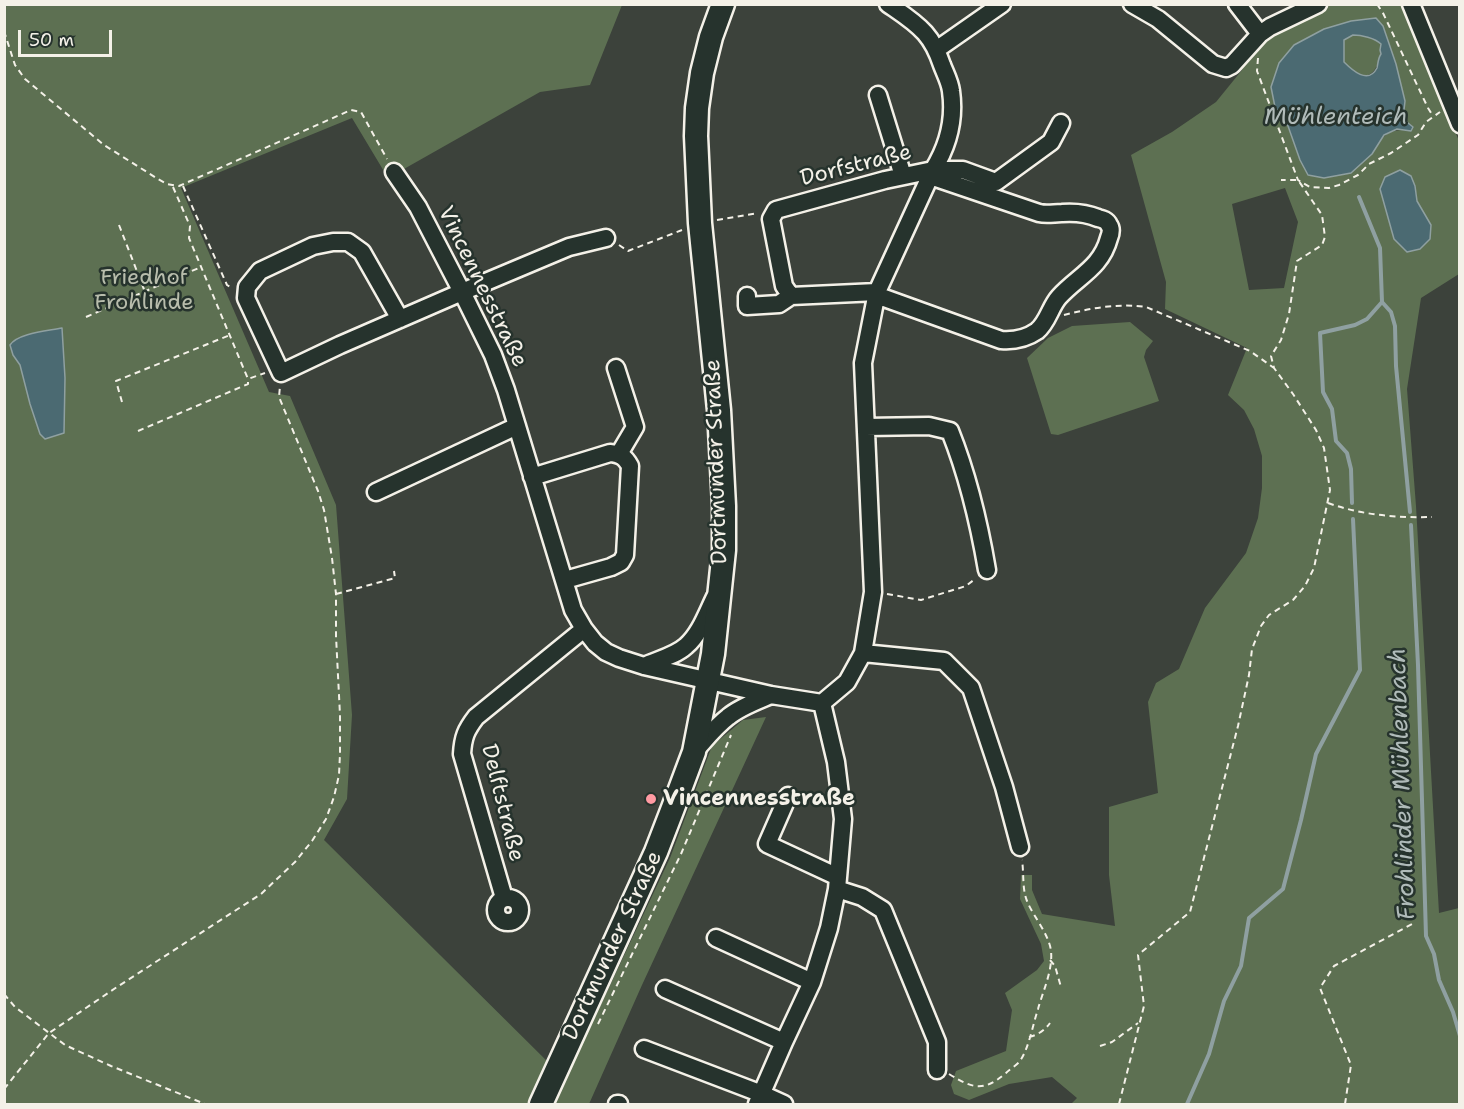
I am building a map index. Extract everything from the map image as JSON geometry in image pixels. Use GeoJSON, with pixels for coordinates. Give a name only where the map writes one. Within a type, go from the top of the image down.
{"type":"FeatureCollection","features":[{"type":"Feature","properties":{"kind":"main road","name":"Dortmunder Straße"},"geometry":{"type":"LineString","coordinates":[[541,1104],[657,852],[694,752],[714,654],[724,550],[724,506],[719,410],[700,223],[696,136],[702,73],[711,37],[723,4]]}},
{"type":"Feature","properties":{"kind":"street","name":"Dorfstraße"},"geometry":{"type":"LineString","coordinates":[[791,296],[784,286],[771,219],[776,210],[903,176],[932,173],[942,156],[952,117],[951,89],[936,50],[926,34],[913,21],[888,4]]}},
{"type":"Feature","properties":{"kind":"street"},"geometry":{"type":"LineString","coordinates":[[936,50],[1002,4]]}},
{"type":"Feature","properties":{"kind":"street"},"geometry":{"type":"LineString","coordinates":[[1132,4],[1158,19],[1213,64],[1226,68],[1232,65],[1260,34],[1270,27],[1318,4]]}},
{"type":"Feature","properties":{"kind":"street"},"geometry":{"type":"LineString","coordinates":[[1237,4],[1260,34]]}},
{"type":"Feature","properties":{"kind":"street"},"geometry":{"type":"LineString","coordinates":[[1411,4],[1460,124]]}},
{"type":"Feature","properties":{"kind":"street"},"geometry":{"type":"LineString","coordinates":[[878,95],[903,176]]}},
{"type":"Feature","properties":{"kind":"street"},"geometry":{"type":"LineString","coordinates":[[932,173],[963,170],[996,182],[1051,142],[1061,123]]}},
{"type":"Feature","properties":{"kind":"street","name":"Vincennesstraße"},"geometry":{"type":"LineString","coordinates":[[394,172],[418,207],[493,355],[506,390],[573,610],[595,643],[606,652],[644,666],[771,695],[822,703]]}},
{"type":"Feature","properties":{"kind":"street"},"geometry":{"type":"LineString","coordinates":[[759,1099],[812,982],[830,928],[838,883],[843,819],[836,762],[822,703],[847,682],[863,653],[873,592],[863,363],[877,293],[932,173]]}},
{"type":"Feature","properties":{"kind":"street"},"geometry":{"type":"LineString","coordinates":[[747,296],[747,306],[778,304],[791,296],[877,293],[1002,340],[1009,340],[1026,337],[1039,329],[1047,320],[1053,304],[1098,261],[1105,251],[1111,231],[1105,220],[1082,213],[1046,215],[932,173]]}},
{"type":"Feature","properties":{"kind":"street"},"geometry":{"type":"LineString","coordinates":[[400,319],[363,252],[348,242],[313,246],[260,271],[247,287],[246,298],[280,370],[400,319],[462,292],[569,247],[606,237]]}},
{"type":"Feature","properties":{"kind":"street"},"geometry":{"type":"LineString","coordinates":[[616,368],[635,427],[619,454]]}},
{"type":"Feature","properties":{"kind":"street"},"geometry":{"type":"LineString","coordinates":[[376,492],[517,426]]}},
{"type":"Feature","properties":{"kind":"street"},"geometry":{"type":"LineString","coordinates":[[866,427],[929,426],[950,431],[959,454],[979,525],[987,570]]}},
{"type":"Feature","properties":{"kind":"street"},"geometry":{"type":"LineString","coordinates":[[532,477],[610,453],[619,454],[630,466],[626,555],[621,562],[610,567],[565,580]]}},
{"type":"Feature","properties":{"kind":"street"},"geometry":{"type":"LineString","coordinates":[[644,666],[686,646],[697,633],[721,585]]}},
{"type":"Feature","properties":{"kind":"street","name":"Delftstraße"},"geometry":{"type":"LineString","coordinates":[[504,898],[462,754],[463,738],[476,717],[584,629]]}},
{"type":"Feature","properties":{"kind":"street"},"geometry":{"type":"LineString","coordinates":[[863,653],[944,661],[971,688],[1004,787],[1020,848]]}},
{"type":"Feature","properties":{"kind":"street"},"geometry":{"type":"LineString","coordinates":[[694,752],[706,737],[729,716],[771,695]]}},
{"type":"Feature","properties":{"kind":"street"},"geometry":{"type":"LineString","coordinates":[[788,796],[767,844],[883,910],[937,1042],[937,1068]]}},
{"type":"Feature","properties":{"kind":"street"},"geometry":{"type":"LineString","coordinates":[[716,938],[812,982]]}},
{"type":"Feature","properties":{"kind":"street"},"geometry":{"type":"LineString","coordinates":[[665,989],[784,1042]]}},
{"type":"Feature","properties":{"kind":"street"},"geometry":{"type":"LineString","coordinates":[[644,1048],[759,1099],[784,1104]]}},
{"type":"Feature","properties":{"kind":"path"},"geometry":{"type":"LineString","coordinates":[[1377,4],[1433,116]]}},
{"type":"Feature","properties":{"kind":"path"},"geometry":{"type":"LineString","coordinates":[[4,31],[15,65],[25,80],[104,145],[158,180],[173,186],[183,185],[351,110],[361,112],[394,172]]}},
{"type":"Feature","properties":{"kind":"path"},"geometry":{"type":"LineString","coordinates":[[1260,34],[1257,71],[1298,180],[1322,215],[1325,237],[1322,245],[1297,261],[1289,314],[1281,340],[1271,356],[1274,368]]}},
{"type":"Feature","properties":{"kind":"path"},"geometry":{"type":"LineString","coordinates":[[1281,180],[1298,180],[1310,187],[1329,188],[1339,185],[1418,135],[1426,122],[1441,112]]}},
{"type":"Feature","properties":{"kind":"path"},"geometry":{"type":"LineString","coordinates":[[183,185],[227,285],[246,298]]}},
{"type":"Feature","properties":{"kind":"path"},"geometry":{"type":"LineString","coordinates":[[138,431],[248,384],[248,379],[189,238],[190,226],[173,186]]}},
{"type":"Feature","properties":{"kind":"path"},"geometry":{"type":"LineString","coordinates":[[119,225],[145,292]]}},
{"type":"Feature","properties":{"kind":"path"},"geometry":{"type":"LineString","coordinates":[[86,317],[201,267]]}},
{"type":"Feature","properties":{"kind":"path"},"geometry":{"type":"LineString","coordinates":[[1047,320],[1117,306],[1146,307],[1251,351],[1274,368],[1316,430],[1324,448],[1330,490],[1314,568],[1305,586],[1293,600],[1269,615],[1261,626],[1252,649],[1238,726],[1190,912],[1138,955],[1144,1006],[1119,1104]]}},
{"type":"Feature","properties":{"kind":"path"},"geometry":{"type":"LineString","coordinates":[[122,402],[116,381],[230,335]]}},
{"type":"Feature","properties":{"kind":"path"},"geometry":{"type":"LineString","coordinates":[[4,1089],[49,1033],[261,894],[312,841],[326,819],[334,797],[339,775],[340,754],[336,594],[324,510],[279,397],[280,370],[248,379]]}},
{"type":"Feature","properties":{"kind":"path"},"geometry":{"type":"LineString","coordinates":[[1328,503],[1347,510],[1402,518],[1432,517]]}},
{"type":"Feature","properties":{"kind":"path"},"geometry":{"type":"LineString","coordinates":[[873,592],[921,600],[966,586],[987,570]]}},
{"type":"Feature","properties":{"kind":"path"},"geometry":{"type":"LineString","coordinates":[[336,594],[395,578],[394,572]]}},
{"type":"Feature","properties":{"kind":"path","name":"Dortmunder Straße"},"geometry":{"type":"LineString","coordinates":[[594,1032],[681,854],[731,734]]}},
{"type":"Feature","properties":{"kind":"path"},"geometry":{"type":"LineString","coordinates":[[937,1068],[976,1086],[984,1087],[993,1084],[1020,1062],[1048,975],[1051,950],[1024,894],[1020,848]]}},
{"type":"Feature","properties":{"kind":"path"},"geometry":{"type":"LineString","coordinates":[[1345,1104],[1351,1065],[1320,988],[1334,966],[1414,923]]}},
{"type":"Feature","properties":{"kind":"path"},"geometry":{"type":"LineString","coordinates":[[1050,960],[1055,966],[1061,987]]}},
{"type":"Feature","properties":{"kind":"path"},"geometry":{"type":"LineString","coordinates":[[4,994],[15,1007],[65,1045],[205,1104]]}},
{"type":"Feature","properties":{"kind":"path"},"geometry":{"type":"LineString","coordinates":[[1100,1046],[1112,1042],[1140,1022]]}},
{"type":"Feature","properties":{"kind":"path"},"geometry":{"type":"LineString","coordinates":[[1029,1037],[1035,1036],[1047,1028],[1050,1023]]}},
{"type":"Feature","properties":{"kind":"green space","name":"Friedhof Frohlinde"},"geometry":{"type":"Polygon","coordinates":[[[5,5],[622,5],[590,85],[540,92],[388,178],[352,118],[181,188],[269,392],[290,396],[336,505],[352,715],[347,799],[324,840],[556,1070],[541,1104],[5,1104],[5,5]]]}},
{"type":"Feature","properties":{"kind":"green space"},"geometry":{"type":"Polygon","coordinates":[[[1318,5],[1404,5],[1459,141],[1459,274],[1421,298],[1407,389],[1416,506],[1439,913],[1459,908],[1459,1104],[1071,1104],[1077,1098],[1052,1077],[1009,1084],[969,1100],[954,1094],[951,1085],[956,1071],[1006,1051],[1012,1010],[1005,993],[1037,970],[1044,961],[1041,944],[1020,899],[1021,875],[1032,875],[1032,890],[1042,914],[1115,926],[1109,875],[1109,807],[1158,793],[1148,702],[1156,683],[1179,669],[1205,608],[1246,553],[1258,518],[1262,488],[1262,456],[1254,429],[1244,410],[1228,395],[1247,348],[1165,309],[1166,282],[1131,155],[1172,132],[1216,102],[1242,70],[1247,48],[1318,5]],[[1383,26],[1324,29],[1275,107],[1288,126],[1300,160],[1372,154],[1387,134],[1411,130],[1403,119],[1405,100],[1383,26]],[[1385,177],[1431,225],[1417,201],[1415,186],[1385,177]],[[1285,188],[1232,204],[1249,290],[1284,288],[1298,222],[1285,188]]]}},
{"type":"Feature","properties":{"kind":"green space"},"geometry":{"type":"Polygon","coordinates":[[[1353,35],[1368,37],[1381,44],[1377,66],[1374,71],[1365,76],[1357,74],[1344,62],[1344,40],[1353,35]]]}},
{"type":"Feature","properties":{"kind":"green space"},"geometry":{"type":"Polygon","coordinates":[[[1130,322],[1153,341],[1144,357],[1159,401],[1058,435],[1051,434],[1027,358],[1048,338],[1072,326],[1130,322]]]}},
{"type":"Feature","properties":{"kind":"green space"},"geometry":{"type":"Polygon","coordinates":[[[766,717],[589,1104],[554,1104],[670,858],[712,746],[743,720],[766,717]]]}},
{"type":"Feature","properties":{"kind":"water","name":"Mühlenteich"},"geometry":{"type":"Polygon","coordinates":[[[1376,18],[1383,26],[1405,101],[1403,119],[1413,127],[1411,131],[1397,129],[1384,135],[1372,154],[1351,173],[1324,178],[1308,175],[1288,126],[1275,107],[1271,87],[1279,63],[1294,45],[1324,29],[1351,21],[1376,18]],[[1353,35],[1344,40],[1344,62],[1360,74],[1369,75],[1377,68],[1381,44],[1364,36],[1353,35]]]}},
{"type":"Feature","properties":{"kind":"water"},"geometry":{"type":"Polygon","coordinates":[[[1400,170],[1411,176],[1417,201],[1431,225],[1430,239],[1420,249],[1407,252],[1394,239],[1380,189],[1385,177],[1400,170]]]}},
{"type":"Feature","properties":{"kind":"water"},"geometry":{"type":"Polygon","coordinates":[[[62,328],[65,378],[64,433],[45,439],[40,434],[20,365],[10,345],[26,335],[62,328]]]}},
{"type":"Feature","properties":{"kind":"waterway","name":"Frohlinder Mühlenbach"},"geometry":{"type":"LineString","coordinates":[[1359,197],[1380,248],[1382,302],[1391,312],[1395,326],[1396,366],[1410,512]]}},
{"type":"Feature","properties":{"kind":"waterway"},"geometry":{"type":"LineString","coordinates":[[1352,503],[1351,469],[1347,453],[1336,441],[1332,409],[1323,392],[1320,333],[1355,325],[1367,319],[1382,302]]}},
{"type":"Feature","properties":{"kind":"waterway"},"geometry":{"type":"LineString","coordinates":[[1187,1104],[1209,1054],[1224,1001],[1241,966],[1249,918],[1283,889],[1316,754],[1360,670],[1353,519]]}},
{"type":"Feature","properties":{"kind":"waterway","name":"Frohlinder Mühlenbach"},"geometry":{"type":"LineString","coordinates":[[1411,525],[1418,665],[1426,936],[1434,954],[1439,980],[1453,1012],[1460,1036]]}},
{"type":"Feature","properties":{"kind":"place","name":"Vincennesstraße"},"geometry":{"type":"Point","coordinates":[651,799]}}]}
